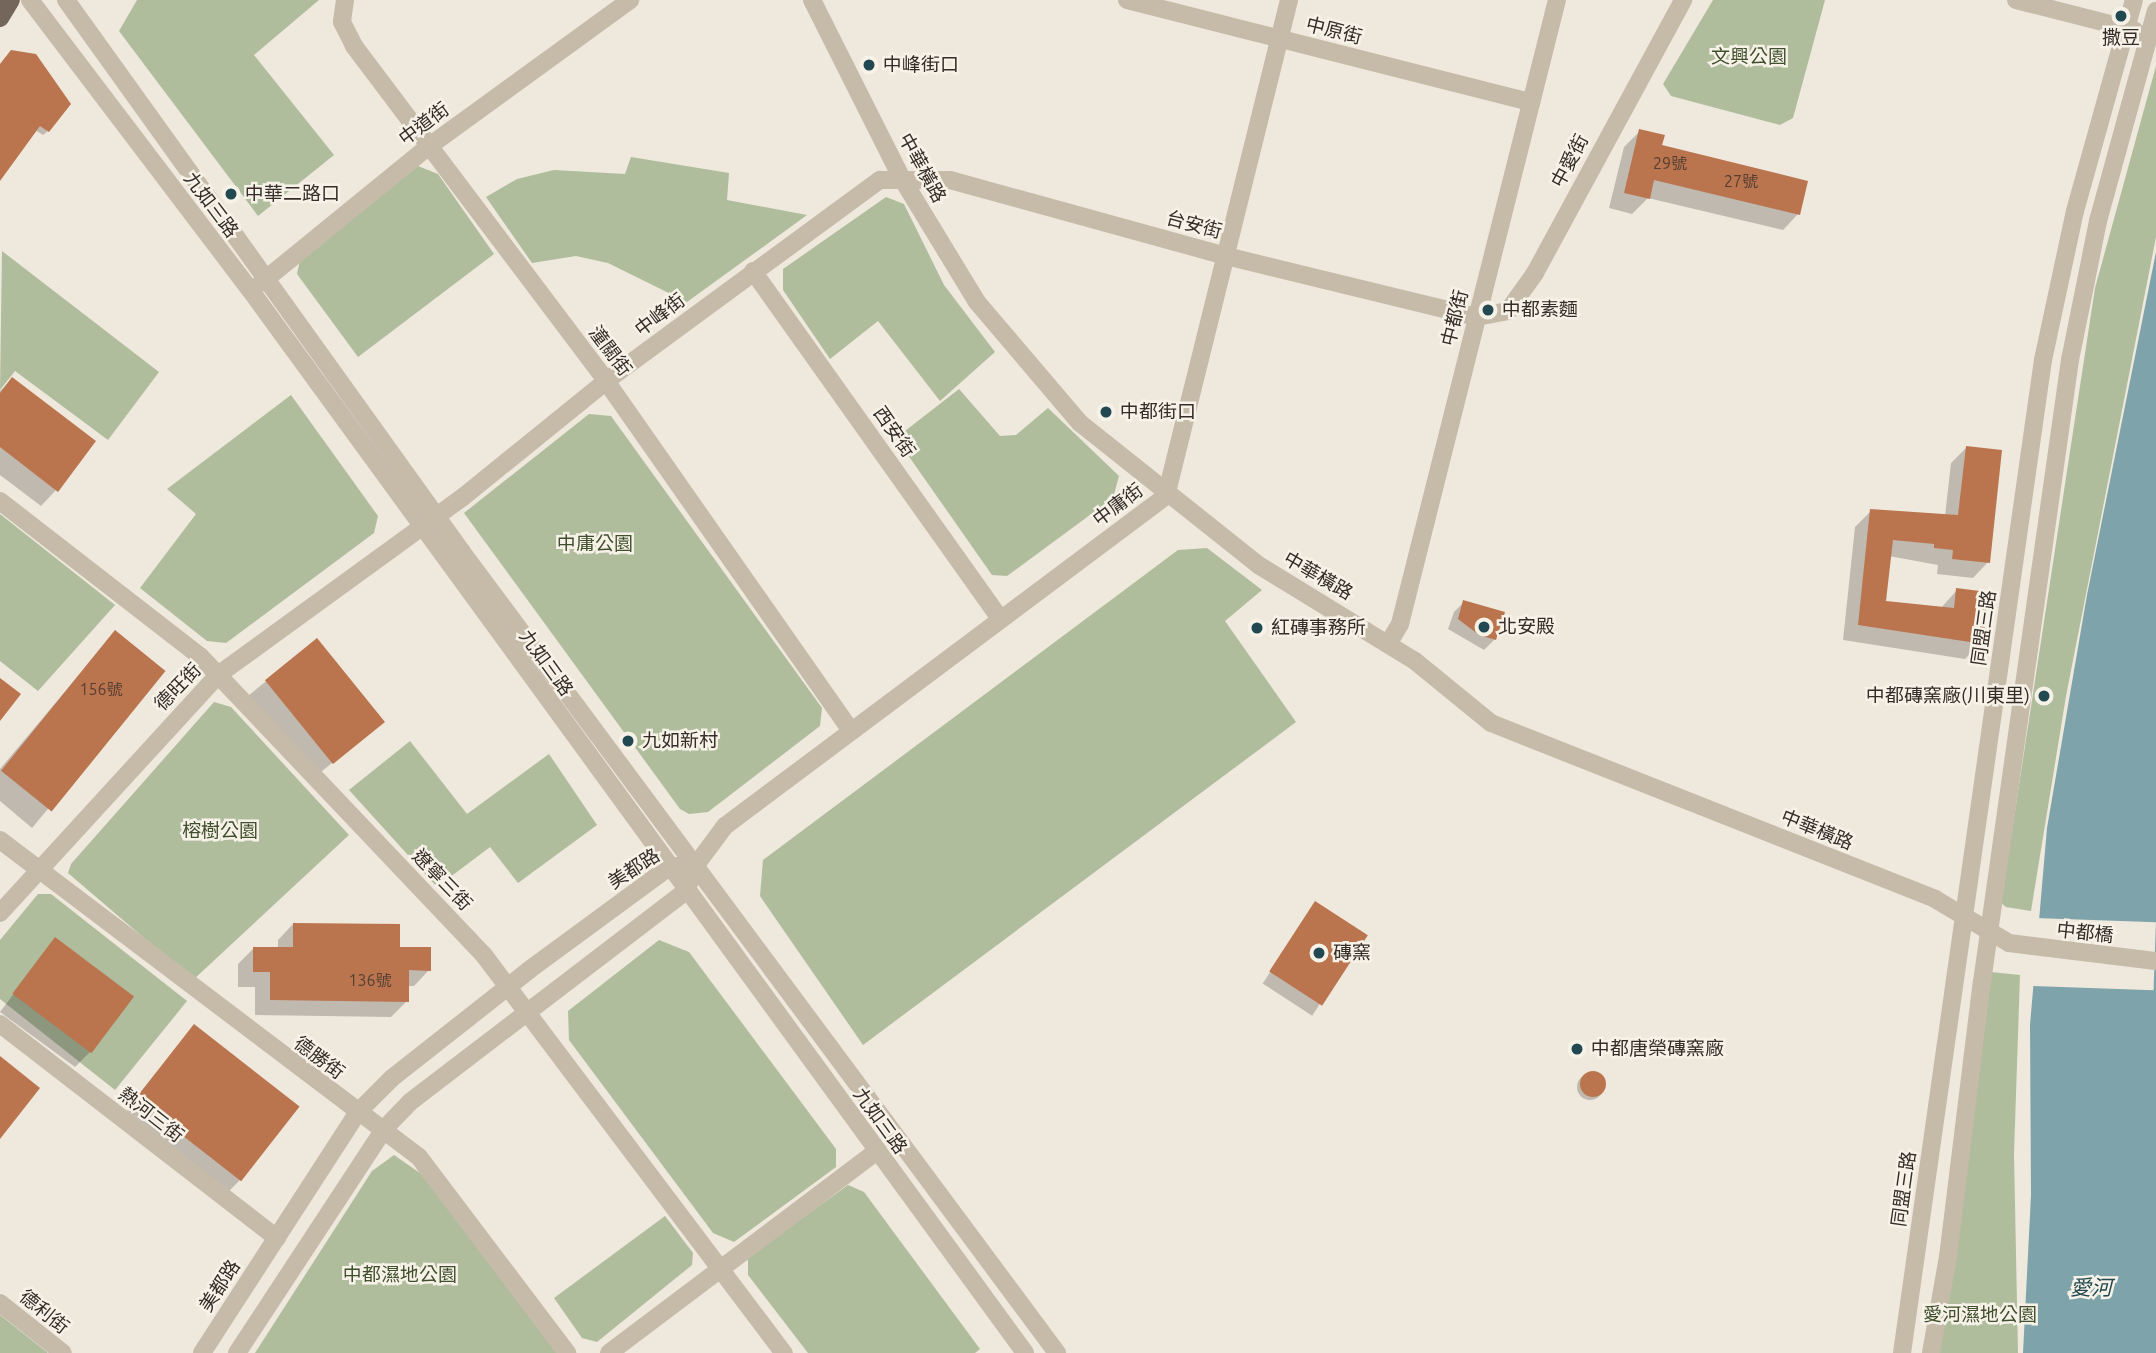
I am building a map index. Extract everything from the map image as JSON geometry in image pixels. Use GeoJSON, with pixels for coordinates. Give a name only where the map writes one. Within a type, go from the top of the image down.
{"type":"FeatureCollection","features":[{"type":"Feature","properties":{"kind":"main road"},"geometry":{"type":"LineString","coordinates":[[0,18],[11,0]]}},
{"type":"Feature","properties":{"kind":"street","name":"九如三路"},"geometry":{"type":"LineString","coordinates":[[30,0],[251,291],[420,528],[1024,1353]]}},
{"type":"Feature","properties":{"kind":"street","name":"九如三路"},"geometry":{"type":"LineString","coordinates":[[66,0],[437,515],[1057,1353]]}},
{"type":"Feature","properties":{"kind":"street","name":"潼關街"},"geometry":{"type":"LineString","coordinates":[[345,0],[342,22],[354,46],[606,381],[850,730]]}},
{"type":"Feature","properties":{"kind":"street","name":"中道街"},"geometry":{"type":"LineString","coordinates":[[251,291],[428,147],[631,0]]}},
{"type":"Feature","properties":{"kind":"street","name":"中華橫路"},"geometry":{"type":"LineString","coordinates":[[812,0],[901,177],[977,302],[1033,372],[1080,424],[1166,496],[1260,566],[1388,643],[1491,723],[1935,899],[2009,943]]}},
{"type":"Feature","properties":{"kind":"street","name":"中原街"},"geometry":{"type":"LineString","coordinates":[[1127,0],[1531,102]]}},
{"type":"Feature","properties":{"kind":"street","name":"中庸街"},"geometry":{"type":"LineString","coordinates":[[696,864],[725,826],[1166,496],[1289,0]]}},
{"type":"Feature","properties":{"kind":"street","name":"中都街"},"geometry":{"type":"LineString","coordinates":[[1388,643],[1399,624],[1557,0]]}},
{"type":"Feature","properties":{"kind":"street","name":"中愛街"},"geometry":{"type":"LineString","coordinates":[[1476,317],[1508,311],[1515,304],[1683,0]]}},
{"type":"Feature","properties":{"kind":"street"},"geometry":{"type":"LineString","coordinates":[[2016,0],[2149,34]]}},
{"type":"Feature","properties":{"kind":"street","name":"同盟三路"},"geometry":{"type":"LineString","coordinates":[[1902,1353],[2043,360],[2072,225],[2134,0]]}},
{"type":"Feature","properties":{"kind":"street"},"geometry":{"type":"LineString","coordinates":[[1931,1353],[1948,1257],[1989,932],[2070,360],[2098,222],[2156,11]]}},
{"type":"Feature","properties":{"kind":"street","name":"台安街"},"geometry":{"type":"LineString","coordinates":[[901,177],[950,180],[1226,256],[1476,317]]}},
{"type":"Feature","properties":{"kind":"street","name":"中峰街"},"geometry":{"type":"LineString","coordinates":[[420,528],[606,381],[753,271],[870,186],[901,177]]}},
{"type":"Feature","properties":{"kind":"street","name":"西安街"},"geometry":{"type":"LineString","coordinates":[[753,271],[1000,619]]}},
{"type":"Feature","properties":{"kind":"street","name":"遼寧三街"},"geometry":{"type":"LineString","coordinates":[[0,501],[201,656],[461,931],[508,987],[784,1353]]}},
{"type":"Feature","properties":{"kind":"street","name":"德旺街"},"geometry":{"type":"LineString","coordinates":[[0,913],[218,675],[420,528]]}},
{"type":"Feature","properties":{"kind":"street","name":"德勝街"},"geometry":{"type":"LineString","coordinates":[[0,840],[419,1157],[566,1353]]}},
{"type":"Feature","properties":{"kind":"street"},"geometry":{"type":"LineString","coordinates":[[237,1353],[384,1129],[410,1102],[686,891],[696,864]]}},
{"type":"Feature","properties":{"kind":"street","name":"美都路"},"geometry":{"type":"LineString","coordinates":[[202,1353],[358,1112],[393,1078],[508,987],[669,867],[696,864]]}},
{"type":"Feature","properties":{"kind":"street","name":"中都橋"},"geometry":{"type":"LineString","coordinates":[[2009,943],[2156,961]]}},
{"type":"Feature","properties":{"kind":"street","name":"熱河三街"},"geometry":{"type":"LineString","coordinates":[[0,1024],[277,1238]]}},
{"type":"Feature","properties":{"kind":"street"},"geometry":{"type":"LineString","coordinates":[[609,1353],[877,1151]]}},
{"type":"Feature","properties":{"kind":"street","name":"德利街"},"geometry":{"type":"LineString","coordinates":[[0,1303],[63,1353]]}},
{"type":"Feature","properties":{"kind":"green space"},"geometry":{"type":"Polygon","coordinates":[[[137,0],[319,0],[254,55],[334,155],[258,216],[119,31],[137,0]]]}},
{"type":"Feature","properties":{"kind":"green space","name":"文興公園"},"geometry":{"type":"Polygon","coordinates":[[[1713,0],[1825,0],[1793,118],[1780,125],[1671,96],[1663,84],[1713,0]]]}},
{"type":"Feature","properties":{"kind":"green space"},"geometry":{"type":"Polygon","coordinates":[[[2156,66],[2156,237],[2066,696],[2031,911],[2006,907],[2001,903],[2095,288],[2156,66]]]}},
{"type":"Feature","properties":{"kind":"green space"},"geometry":{"type":"Polygon","coordinates":[[[631,157],[729,173],[727,200],[807,215],[687,302],[608,263],[576,256],[532,263],[486,197],[517,179],[554,170],[625,174],[631,157]]]}},
{"type":"Feature","properties":{"kind":"green space"},"geometry":{"type":"Polygon","coordinates":[[[418,166],[438,174],[494,254],[358,357],[297,274],[300,260],[418,166]]]}},
{"type":"Feature","properties":{"kind":"green space"},"geometry":{"type":"Polygon","coordinates":[[[886,197],[904,204],[944,285],[995,352],[940,401],[878,321],[830,359],[783,290],[783,269],[886,197]]]}},
{"type":"Feature","properties":{"kind":"green space"},"geometry":{"type":"Polygon","coordinates":[[[2,251],[159,372],[108,440],[15,371],[0,390],[2,251]]]}},
{"type":"Feature","properties":{"kind":"green space"},"geometry":{"type":"Polygon","coordinates":[[[959,389],[1000,436],[1016,435],[1048,408],[1119,476],[1113,498],[1007,576],[992,575],[896,438],[959,389]]]}},
{"type":"Feature","properties":{"kind":"green space"},"geometry":{"type":"Polygon","coordinates":[[[291,395],[378,516],[374,533],[226,643],[207,641],[140,588],[196,514],[167,489],[291,395]]]}},
{"type":"Feature","properties":{"kind":"green space","name":"中庸公園"},"geometry":{"type":"Polygon","coordinates":[[[589,414],[611,416],[822,708],[820,726],[708,812],[689,814],[680,809],[464,513],[589,414]]]}},
{"type":"Feature","properties":{"kind":"green space"},"geometry":{"type":"Polygon","coordinates":[[[0,514],[115,605],[38,691],[0,661],[0,514]]]}},
{"type":"Feature","properties":{"kind":"green space"},"geometry":{"type":"Polygon","coordinates":[[[1207,548],[1262,590],[1225,621],[1296,722],[863,1045],[760,896],[763,860],[1178,550],[1207,548]]]}},
{"type":"Feature","properties":{"kind":"green space","name":"榕樹公園"},"geometry":{"type":"Polygon","coordinates":[[[214,702],[231,707],[349,835],[193,980],[68,873],[71,864],[214,702]]]}},
{"type":"Feature","properties":{"kind":"green space"},"geometry":{"type":"Polygon","coordinates":[[[410,741],[467,814],[549,754],[597,825],[518,883],[490,847],[437,887],[349,790],[410,741]]]}},
{"type":"Feature","properties":{"kind":"green space"},"geometry":{"type":"Polygon","coordinates":[[[38,894],[51,894],[187,1001],[115,1090],[0,999],[0,940],[38,894]]]}},
{"type":"Feature","properties":{"kind":"green space"},"geometry":{"type":"Polygon","coordinates":[[[659,940],[689,952],[836,1149],[836,1167],[734,1242],[713,1233],[569,1040],[568,1011],[659,940]]]}},
{"type":"Feature","properties":{"kind":"green space","name":"愛河濕地公園"},"geometry":{"type":"Polygon","coordinates":[[[1991,972],[2020,975],[2014,1154],[2018,1353],[1936,1353],[1991,972]]]}},
{"type":"Feature","properties":{"kind":"green space","name":"中都濕地公園"},"geometry":{"type":"Polygon","coordinates":[[[394,1155],[420,1173],[565,1353],[255,1353],[372,1171],[394,1155]]]}},
{"type":"Feature","properties":{"kind":"green space"},"geometry":{"type":"Polygon","coordinates":[[[848,1185],[864,1192],[980,1349],[975,1353],[808,1353],[748,1275],[748,1257],[848,1185]]]}},
{"type":"Feature","properties":{"kind":"green space"},"geometry":{"type":"Polygon","coordinates":[[[665,1216],[693,1253],[692,1265],[597,1342],[582,1338],[554,1298],[665,1216]]]}},
{"type":"Feature","properties":{"kind":"green space"},"geometry":{"type":"Polygon","coordinates":[[[0,1315],[48,1353],[0,1353],[0,1315]]]}},
{"type":"Feature","properties":{"kind":"water","name":"愛河"},"geometry":{"type":"Polygon","coordinates":[[[2156,252],[2156,1353],[2023,1353],[2031,1195],[2030,1025],[2047,828],[2087,595],[2156,252]]]}},
{"type":"Feature","properties":{"kind":"pier"},"geometry":{"type":"Polygon","coordinates":[[[2035,918],[2156,922],[2154,990],[2033,986],[2035,918]]]}},
{"type":"Feature","properties":{"kind":"building"},"geometry":{"type":"Polygon","coordinates":[[[11,50],[36,54],[71,104],[49,132],[40,126],[0,181],[0,64],[11,50]]]}},
{"type":"Feature","properties":{"kind":"building"},"geometry":{"type":"Polygon","coordinates":[[[1639,129],[1665,135],[1662,145],[1808,181],[1800,215],[1654,180],[1650,199],[1624,193],[1639,129]]]}},
{"type":"Feature","properties":{"kind":"building"},"geometry":{"type":"Polygon","coordinates":[[[12,377],[96,441],[58,492],[0,447],[0,393],[12,377]]]}},
{"type":"Feature","properties":{"kind":"building"},"geometry":{"type":"Polygon","coordinates":[[[1966,446],[2002,450],[1990,563],[1952,559],[1953,550],[1934,548],[1934,544],[1893,540],[1886,601],[1954,608],[1956,588],[1988,592],[1983,644],[1858,625],[1870,509],[1958,515],[1966,446]]]}},
{"type":"Feature","properties":{"kind":"building","name":"北安殿"},"geometry":{"type":"Polygon","coordinates":[[[1463,600],[1505,612],[1496,640],[1479,635],[1458,619],[1463,600]]]}},
{"type":"Feature","properties":{"kind":"building"},"geometry":{"type":"Polygon","coordinates":[[[115,630],[166,671],[52,812],[1,771],[115,630]]]}},
{"type":"Feature","properties":{"kind":"building"},"geometry":{"type":"Polygon","coordinates":[[[317,638],[385,722],[333,764],[265,680],[317,638]]]}},
{"type":"Feature","properties":{"kind":"building"},"geometry":{"type":"Polygon","coordinates":[[[0,678],[21,694],[0,721],[0,678]]]}},
{"type":"Feature","properties":{"kind":"building","name":"磚窯"},"geometry":{"type":"Polygon","coordinates":[[[1315,901],[1368,935],[1322,1006],[1269,971],[1315,901]]]}},
{"type":"Feature","properties":{"kind":"building"},"geometry":{"type":"Polygon","coordinates":[[[293,923],[400,924],[400,947],[431,947],[431,971],[409,970],[409,1002],[270,1000],[270,972],[253,972],[253,947],[293,947],[293,923]]]}},
{"type":"Feature","properties":{"kind":"building"},"geometry":{"type":"Polygon","coordinates":[[[55,937],[134,997],[91,1053],[12,994],[55,937]]]}},
{"type":"Feature","properties":{"kind":"building"},"geometry":{"type":"Polygon","coordinates":[[[194,1024],[300,1106],[241,1181],[136,1099],[194,1024]]]}},
{"type":"Feature","properties":{"kind":"building"},"geometry":{"type":"Polygon","coordinates":[[[0,1056],[40,1088],[0,1139],[0,1056]]]}},
{"type":"Feature","properties":{"kind":"building"},"geometry":{"type":"Polygon","coordinates":[[[1593,1071],[1602,1075],[1606,1084],[1602,1093],[1593,1097],[1584,1093],[1580,1084],[1584,1075],[1593,1071]]]}},
{"type":"Feature","properties":{"kind":"place","name":"撒豆"},"geometry":{"type":"Point","coordinates":[2121,16]}},
{"type":"Feature","properties":{"kind":"place","name":"中峰街口"},"geometry":{"type":"Point","coordinates":[869,65]}},
{"type":"Feature","properties":{"kind":"place","name":"中華二路口"},"geometry":{"type":"Point","coordinates":[231,194]}},
{"type":"Feature","properties":{"kind":"place","name":"中都素麵"},"geometry":{"type":"Point","coordinates":[1488,310]}},
{"type":"Feature","properties":{"kind":"place","name":"中都街口"},"geometry":{"type":"Point","coordinates":[1106,412]}},
{"type":"Feature","properties":{"kind":"place","name":"北安殿"},"geometry":{"type":"Point","coordinates":[1484,627]}},
{"type":"Feature","properties":{"kind":"place","name":"紅磚事務所"},"geometry":{"type":"Point","coordinates":[1257,628]}},
{"type":"Feature","properties":{"kind":"place","name":"中都磚窯廠(川東里)"},"geometry":{"type":"Point","coordinates":[2044,696]}},
{"type":"Feature","properties":{"kind":"place","name":"九如新村"},"geometry":{"type":"Point","coordinates":[628,741]}},
{"type":"Feature","properties":{"kind":"place","name":"磚窯"},"geometry":{"type":"Point","coordinates":[1319,953]}},
{"type":"Feature","properties":{"kind":"place","name":"中都唐榮磚窯廠"},"geometry":{"type":"Point","coordinates":[1577,1049]}}]}
